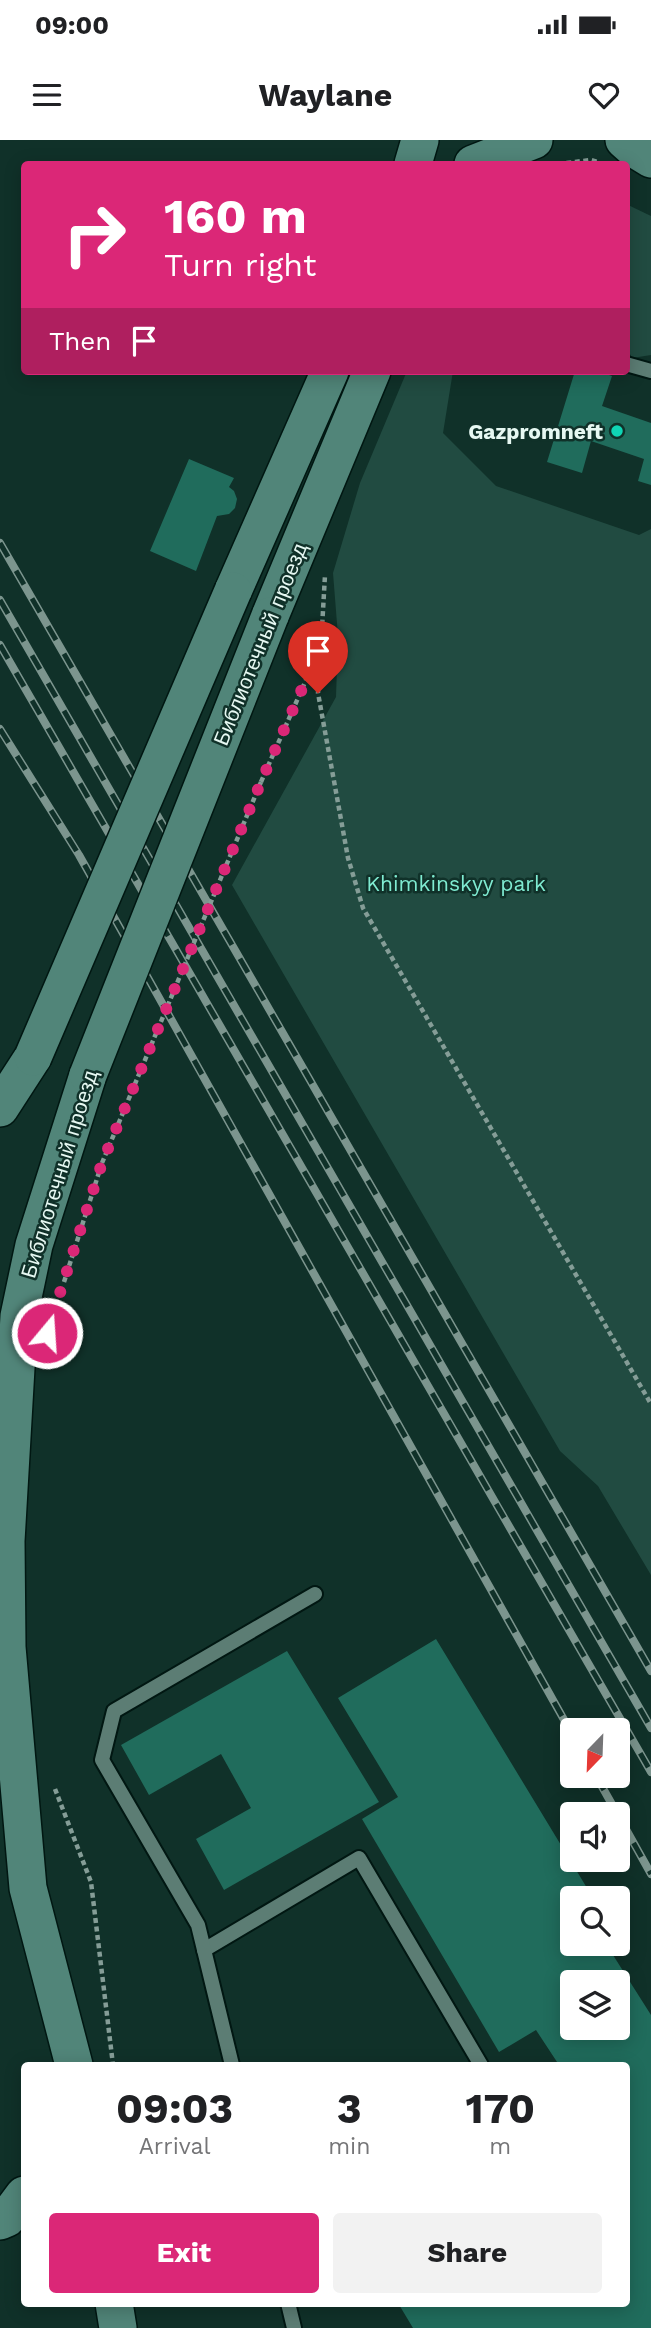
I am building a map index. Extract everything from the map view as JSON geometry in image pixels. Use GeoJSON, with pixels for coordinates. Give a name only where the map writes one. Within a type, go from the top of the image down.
{"type":"FeatureCollection","features":[{"type":"Feature","properties":{"kind":"main road"},"geometry":{"type":"LineString","coordinates":[[414,161],[420,140]]}},
{"type":"Feature","properties":{"kind":"main road"},"geometry":{"type":"LineString","coordinates":[[624,140],[651,159]]}},
{"type":"Feature","properties":{"kind":"main road"},"geometry":{"type":"LineString","coordinates":[[482,161],[525,147]]}},
{"type":"Feature","properties":{"kind":"main road","name":"Библиотечный проезд"},"geometry":{"type":"LineString","coordinates":[[0,1108],[33,1056],[328,375]]}},
{"type":"Feature","properties":{"kind":"main road","name":"Библиотечный проезд"},"geometry":{"type":"LineString","coordinates":[[73,2062],[28,1888],[7,1647],[6,1541],[19,1316],[34,1245],[88,1074],[270,616],[370,375]]}},
{"type":"Feature","properties":{"kind":"main road"},"geometry":{"type":"LineString","coordinates":[[0,1495],[6,1541]]}},
{"type":"Feature","properties":{"kind":"main road"},"geometry":{"type":"LineString","coordinates":[[58,2003],[58,2062]]}},
{"type":"Feature","properties":{"kind":"main road"},"geometry":{"type":"LineString","coordinates":[[0,2221],[7,2218],[21,2199]]}},
{"type":"Feature","properties":{"kind":"main road"},"geometry":{"type":"LineString","coordinates":[[114,2307],[117,2328]]}},
{"type":"Feature","properties":{"kind":"lane"},"geometry":{"type":"LineString","coordinates":[[630,365],[651,371]]}},
{"type":"Feature","properties":{"kind":"lane"},"geometry":{"type":"LineString","coordinates":[[231,2062],[198,1925],[102,1760],[114,1711],[315,1594]]}},
{"type":"Feature","properties":{"kind":"lane"},"geometry":{"type":"LineString","coordinates":[[204,1950],[359,1858],[479,2062]]}},
{"type":"Feature","properties":{"kind":"lane"},"geometry":{"type":"LineString","coordinates":[[289,2307],[294,2328]]}},
{"type":"Feature","properties":{"kind":"path"},"geometry":{"type":"LineString","coordinates":[[326,563],[318,693],[348,858],[363,908],[651,1404]]}},
{"type":"Feature","properties":{"kind":"path"},"geometry":{"type":"LineString","coordinates":[[61,1291],[102,1163],[261,782],[321,646]]}},
{"type":"Feature","properties":{"kind":"path"},"geometry":{"type":"LineString","coordinates":[[53,1783],[91,1882],[113,2062]]}},
{"type":"Feature","properties":{"kind":"green space"},"geometry":{"type":"Polygon","coordinates":[[[630,206],[651,216],[651,355],[632,358],[630,206]]]}},
{"type":"Feature","properties":{"kind":"green space","name":"Khimkinskyy park"},"geometry":{"type":"Polygon","coordinates":[[[405,375],[452,375],[443,433],[496,486],[639,535],[651,529],[651,1575],[598,1486],[560,1451],[232,885],[336,697],[338,636],[333,573],[360,483],[405,375]]]}},
{"type":"Feature","properties":{"kind":"building"},"geometry":{"type":"Polygon","coordinates":[[[574,375],[612,376],[602,406],[651,423],[651,485],[638,481],[644,459],[591,441],[582,473],[547,462],[574,375]]]}},
{"type":"Feature","properties":{"kind":"building"},"geometry":{"type":"Polygon","coordinates":[[[189,459],[234,478],[229,487],[237,499],[235,508],[229,514],[217,516],[196,571],[150,551],[189,459]]]}},
{"type":"Feature","properties":{"kind":"building"},"geometry":{"type":"Polygon","coordinates":[[[436,1639],[560,1843],[560,1872],[577,1872],[586,1886],[560,1886],[560,1956],[614,1956],[622,1970],[560,1970],[560,2040],[630,2040],[630,1982],[651,2015],[651,2328],[413,2328],[400,2307],[630,2307],[630,2062],[557,2062],[536,2030],[499,2052],[362,1819],[398,1797],[338,1698],[436,1639]]]}},
{"type":"Feature","properties":{"kind":"building"},"geometry":{"type":"Polygon","coordinates":[[[287,1651],[379,1802],[224,1890],[196,1839],[251,1808],[221,1754],[149,1795],[121,1745],[287,1651]]]}},
{"type":"Feature","properties":{"kind":"railway"},"geometry":{"type":"LineString","coordinates":[[0,543],[651,1671]]}},
{"type":"Feature","properties":{"kind":"railway"},"geometry":{"type":"LineString","coordinates":[[0,600],[651,1728]]}},
{"type":"Feature","properties":{"kind":"railway"},"geometry":{"type":"LineString","coordinates":[[0,645],[651,1772]]}},
{"type":"Feature","properties":{"kind":"railway"},"geometry":{"type":"LineString","coordinates":[[0,729],[79,855],[563,1718]]}},
{"type":"Feature","properties":{"kind":"railway"},"geometry":{"type":"LineString","coordinates":[[603,1788],[611,1802]]}},
{"type":"Feature","properties":{"kind":"railway"},"geometry":{"type":"LineString","coordinates":[[630,1836],[651,1874]]}},
{"type":"Feature","properties":{"kind":"place","name":"Gazpromneft"},"geometry":{"type":"Point","coordinates":[617,431]}},
{"type":"Feature","properties":{"kind":"route"},"geometry":{"type":"LineString","coordinates":[[47,1333],[102,1163],[261,782],[321,646],[318,693]]}}]}
